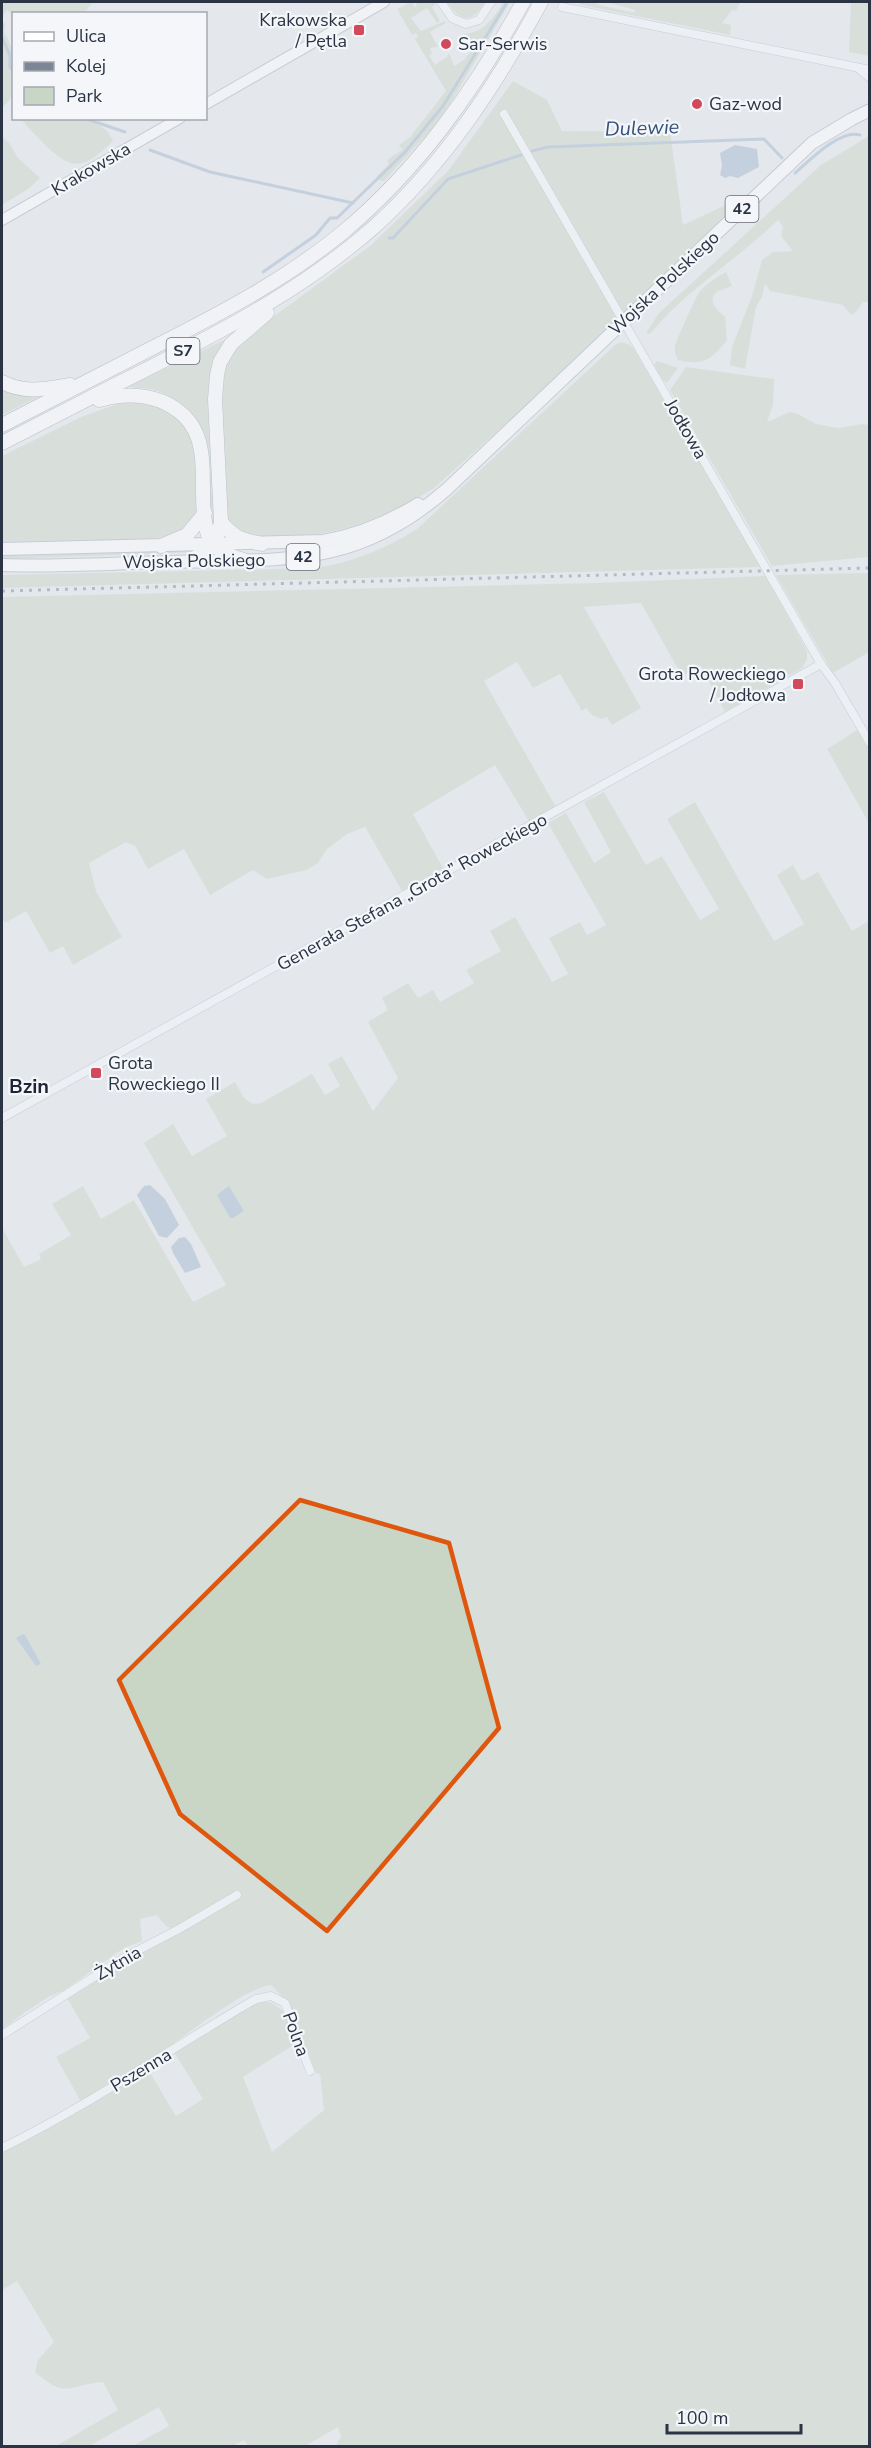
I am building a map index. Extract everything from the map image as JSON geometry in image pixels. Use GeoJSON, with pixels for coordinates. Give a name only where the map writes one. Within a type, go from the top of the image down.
{"type":"FeatureCollection","features":[{"type":"Feature","properties":{"kind":"highway","name":"S7"},"geometry":{"type":"LineString","coordinates":[[2,425],[246,299],[318,252],[357,220],[401,178],[454,113],[480,76],[523,2]]}},
{"type":"Feature","properties":{"kind":"highway","name":"S7"},"geometry":{"type":"LineString","coordinates":[[2,443],[242,320],[297,287],[367,233],[432,167],[484,99],[541,2]]}},
{"type":"Feature","properties":{"kind":"highway"},"geometry":{"type":"LineString","coordinates":[[190,561],[215,545],[221,522],[215,391],[218,368],[225,352],[236,339],[297,287]]}},
{"type":"Feature","properties":{"kind":"highway"},"geometry":{"type":"LineString","coordinates":[[2,382],[17,388],[33,390],[83,383]]}},
{"type":"Feature","properties":{"kind":"highway"},"geometry":{"type":"LineString","coordinates":[[66,410],[112,396],[132,394],[156,399],[180,412],[194,430],[202,450],[208,537],[226,555],[244,560]]}},
{"type":"Feature","properties":{"kind":"highway"},"geometry":{"type":"LineString","coordinates":[[161,546],[187,536],[205,513]]}},
{"type":"Feature","properties":{"kind":"highway"},"geometry":{"type":"LineString","coordinates":[[221,522],[231,534],[262,544]]}},
{"type":"Feature","properties":{"kind":"main road","name":"Wojska Polskiego"},"geometry":{"type":"LineString","coordinates":[[2,565],[244,560],[322,554],[373,539],[425,508],[812,143],[852,118],[870,110]]}},
{"type":"Feature","properties":{"kind":"main road","name":"Wojska Polskiego"},"geometry":{"type":"LineString","coordinates":[[2,549],[262,544],[331,540],[385,524],[419,504],[468,468]]}},
{"type":"Feature","properties":{"kind":"street"},"geometry":{"type":"LineString","coordinates":[[207,103],[384,2]]}},
{"type":"Feature","properties":{"kind":"street"},"geometry":{"type":"LineString","coordinates":[[441,2],[452,18],[466,24],[479,20],[492,2]]}},
{"type":"Feature","properties":{"kind":"street"},"geometry":{"type":"LineString","coordinates":[[562,7],[870,70]]}},
{"type":"Feature","properties":{"kind":"street"},"geometry":{"type":"LineString","coordinates":[[856,66],[870,78]]}},
{"type":"Feature","properties":{"kind":"street","name":"Jodłowa"},"geometry":{"type":"LineString","coordinates":[[504,114],[820,664],[835,683],[870,743]]}},
{"type":"Feature","properties":{"kind":"street","name":"Krakowska"},"geometry":{"type":"LineString","coordinates":[[2,220],[177,120]]}},
{"type":"Feature","properties":{"kind":"street","name":"Generała Stefana „Grota” Roweckiego"},"geometry":{"type":"LineString","coordinates":[[2,1118],[820,664]]}},
{"type":"Feature","properties":{"kind":"street","name":"Żytnia"},"geometry":{"type":"LineString","coordinates":[[2,2035],[127,1956],[237,1895]]}},
{"type":"Feature","properties":{"kind":"street","name":"Pszenna"},"geometry":{"type":"LineString","coordinates":[[2,2148],[39,2130],[256,1999],[271,1996],[279,2000]]}},
{"type":"Feature","properties":{"kind":"street","name":"Polna"},"geometry":{"type":"LineString","coordinates":[[279,2000],[285,2003],[288,2010],[309,2071]]}},
{"type":"Feature","properties":{"kind":"highlighted area"},"geometry":{"type":"Polygon","coordinates":[[[300,1500],[449,1543],[499,1728],[327,1931],[180,1814],[119,1680],[300,1500]]]}},
{"type":"Feature","properties":{"kind":"green space"},"geometry":{"type":"Polygon","coordinates":[[[2,2],[93,2],[85,12],[12,12],[12,14],[7,10],[2,17],[2,2]]]}},
{"type":"Feature","properties":{"kind":"green space"},"geometry":{"type":"Polygon","coordinates":[[[411,2],[415,7],[417,5],[415,2],[434,2],[436,4],[432,7],[440,21],[437,23],[427,8],[411,18],[421,31],[445,21],[446,23],[430,32],[438,47],[430,48],[432,54],[429,55],[435,65],[449,53],[454,66],[464,60],[471,51],[464,34],[483,27],[492,19],[503,2],[510,2],[450,104],[430,131],[384,181],[379,180],[377,176],[389,164],[387,160],[402,150],[399,145],[410,137],[446,91],[415,39],[418,36],[416,33],[412,35],[397,9],[411,2]]]}},
{"type":"Feature","properties":{"kind":"green space"},"geometry":{"type":"Polygon","coordinates":[[[447,2],[485,2],[476,14],[466,18],[457,14],[447,2]]]}},
{"type":"Feature","properties":{"kind":"green space"},"geometry":{"type":"Polygon","coordinates":[[[577,2],[594,2],[635,13],[635,10],[606,2],[740,3],[736,11],[732,10],[722,23],[731,25],[730,35],[582,5],[577,2]]]}},
{"type":"Feature","properties":{"kind":"green space"},"geometry":{"type":"Polygon","coordinates":[[[851,2],[869,2],[869,56],[849,52],[851,2]]]}},
{"type":"Feature","properties":{"kind":"green space"},"geometry":{"type":"Polygon","coordinates":[[[2,20],[5,24],[4,32],[12,48],[12,97],[2,108],[2,20]]]}},
{"type":"Feature","properties":{"kind":"green space"},"geometry":{"type":"Polygon","coordinates":[[[513,81],[547,100],[562,131],[670,132],[683,225],[764,187],[620,322],[434,488],[388,513],[338,530],[285,537],[234,530],[225,516],[220,403],[224,367],[237,347],[255,330],[370,246],[448,171],[513,81]]]}},
{"type":"Feature","properties":{"kind":"green space"},"geometry":{"type":"Polygon","coordinates":[[[22,120],[86,120],[107,131],[113,141],[94,158],[78,164],[62,159],[22,120]]]}},
{"type":"Feature","properties":{"kind":"green space"},"geometry":{"type":"Polygon","coordinates":[[[869,136],[869,302],[863,302],[851,315],[843,305],[770,291],[765,283],[762,297],[756,307],[745,369],[730,365],[732,347],[752,296],[762,260],[773,252],[793,251],[781,236],[783,226],[778,220],[680,303],[650,334],[646,333],[659,313],[821,165],[869,136]]]}},
{"type":"Feature","properties":{"kind":"green space"},"geometry":{"type":"Polygon","coordinates":[[[4,138],[18,158],[40,178],[28,189],[2,205],[2,140],[4,138]]]}},
{"type":"Feature","properties":{"kind":"green space"},"geometry":{"type":"Polygon","coordinates":[[[726,272],[732,286],[716,292],[713,303],[725,317],[727,340],[706,360],[687,362],[678,360],[675,346],[700,291],[726,272]]]}},
{"type":"Feature","properties":{"kind":"green space"},"geometry":{"type":"Polygon","coordinates":[[[230,337],[211,371],[209,385],[215,528],[211,533],[210,471],[207,451],[202,433],[193,417],[179,403],[160,392],[128,387],[230,337]]]}},
{"type":"Feature","properties":{"kind":"green space"},"geometry":{"type":"Polygon","coordinates":[[[622,342],[634,349],[761,567],[2,588],[2,575],[316,568],[368,554],[417,529],[616,344],[622,342]]]}},
{"type":"Feature","properties":{"kind":"green space"},"geometry":{"type":"Polygon","coordinates":[[[657,361],[678,368],[667,383],[661,378],[654,365],[657,361]]]}},
{"type":"Feature","properties":{"kind":"green space"},"geometry":{"type":"Polygon","coordinates":[[[686,367],[774,379],[773,405],[767,422],[790,412],[816,424],[838,428],[869,425],[869,557],[772,566],[670,390],[686,367]]]}},
{"type":"Feature","properties":{"kind":"green space"},"geometry":{"type":"Polygon","coordinates":[[[2,387],[44,394],[2,415],[2,387]]]}},
{"type":"Feature","properties":{"kind":"green space"},"geometry":{"type":"Polygon","coordinates":[[[123,402],[154,406],[174,414],[189,428],[197,453],[198,503],[195,515],[188,525],[182,531],[150,538],[2,542],[2,456],[81,417],[123,402]]]}},
{"type":"Feature","properties":{"kind":"green space"},"geometry":{"type":"Polygon","coordinates":[[[201,549],[199,552],[2,559],[2,554],[201,549]]]}},
{"type":"Feature","properties":{"kind":"green space"},"geometry":{"type":"Polygon","coordinates":[[[869,573],[869,652],[833,673],[776,575],[869,573]]]}},
{"type":"Feature","properties":{"kind":"green space"},"geometry":{"type":"Polygon","coordinates":[[[766,576],[807,651],[807,659],[802,668],[725,712],[701,666],[682,676],[641,603],[584,607],[641,708],[612,725],[607,717],[602,719],[592,715],[586,708],[582,711],[560,674],[533,688],[517,662],[484,681],[556,807],[529,821],[495,765],[413,814],[443,868],[402,891],[365,827],[347,834],[327,849],[317,864],[306,870],[267,879],[253,870],[210,895],[184,849],[148,869],[135,846],[126,842],[89,863],[96,891],[122,937],[73,965],[63,946],[50,953],[26,911],[5,923],[2,917],[2,597],[596,583],[766,576]]]}},
{"type":"Feature","properties":{"kind":"green space"},"geometry":{"type":"Polygon","coordinates":[[[862,727],[869,740],[869,823],[827,749],[862,727]]]}},
{"type":"Feature","properties":{"kind":"green space"},"geometry":{"type":"Polygon","coordinates":[[[604,792],[646,865],[662,856],[700,920],[719,909],[667,819],[695,802],[774,941],[804,924],[777,875],[793,865],[802,881],[818,872],[852,931],[869,921],[869,2446],[336,2446],[341,2436],[338,2427],[305,2446],[248,2446],[244,2440],[232,2446],[137,2446],[136,2444],[169,2426],[159,2407],[89,2446],[56,2446],[118,2410],[103,2382],[68,2389],[61,2388],[54,2386],[35,2372],[38,2360],[54,2342],[17,2281],[2,2290],[2,2152],[149,2071],[176,2116],[203,2099],[174,2052],[254,2003],[272,2003],[286,2013],[297,2043],[243,2077],[272,2152],[324,2110],[320,2074],[316,2073],[289,2004],[271,1985],[236,2000],[175,2042],[174,2047],[81,2102],[56,2057],[90,2038],[66,1996],[236,1901],[233,1894],[173,1929],[166,1926],[157,1915],[140,1919],[142,1941],[124,1948],[63,1991],[48,1997],[21,2015],[2,2030],[2,1228],[24,1267],[41,1259],[39,1254],[71,1235],[52,1204],[83,1186],[101,1219],[134,1200],[193,1302],[226,1285],[144,1143],[173,1124],[192,1156],[227,1136],[206,1099],[235,1082],[244,1098],[253,1104],[261,1103],[312,1074],[325,1095],[340,1086],[328,1064],[342,1056],[373,1111],[398,1078],[368,1022],[388,1010],[382,998],[408,983],[418,998],[433,990],[440,1002],[474,983],[466,970],[501,951],[490,931],[515,917],[552,982],[568,974],[549,938],[580,922],[587,935],[606,925],[548,823],[566,813],[594,863],[611,852],[584,802],[604,792]]]}},
{"type":"Feature","properties":{"kind":"water"},"geometry":{"type":"Polygon","coordinates":[[[735,145],[757,149],[759,167],[738,178],[730,176],[725,178],[720,175],[722,165],[720,153],[735,145]]]}},
{"type":"Feature","properties":{"kind":"water"},"geometry":{"type":"Polygon","coordinates":[[[150,1185],[165,1199],[179,1225],[167,1238],[159,1236],[137,1195],[144,1186],[150,1185]]]}},
{"type":"Feature","properties":{"kind":"water"},"geometry":{"type":"Polygon","coordinates":[[[229,1186],[244,1211],[233,1218],[230,1218],[217,1195],[229,1186]]]}},
{"type":"Feature","properties":{"kind":"water"},"geometry":{"type":"Polygon","coordinates":[[[185,1237],[191,1244],[201,1267],[185,1273],[171,1247],[179,1238],[185,1237]]]}},
{"type":"Feature","properties":{"kind":"water"},"geometry":{"type":"Polygon","coordinates":[[[23,1634],[41,1664],[36,1666],[16,1638],[23,1634]]]}},
{"type":"Feature","properties":{"kind":"waterway"},"geometry":{"type":"LineString","coordinates":[[263,272],[316,235],[330,218],[337,218],[405,152],[443,106],[506,4]]}},
{"type":"Feature","properties":{"kind":"waterway","name":"Dulewie"},"geometry":{"type":"LineString","coordinates":[[2,38],[10,55],[12,70]]}},
{"type":"Feature","properties":{"kind":"waterway","name":"Dulewie"},"geometry":{"type":"LineString","coordinates":[[90,120],[125,132]]}},
{"type":"Feature","properties":{"kind":"waterway","name":"Dulewie"},"geometry":{"type":"LineString","coordinates":[[795,173],[835,141],[852,134],[860,135]]}},
{"type":"Feature","properties":{"kind":"waterway","name":"Dulewie"},"geometry":{"type":"LineString","coordinates":[[532,151],[548,147],[764,139],[782,158]]}},
{"type":"Feature","properties":{"kind":"waterway","name":"Dulewie"},"geometry":{"type":"LineString","coordinates":[[150,150],[210,172],[353,203]]}},
{"type":"Feature","properties":{"kind":"waterway","name":"Dulewie"},"geometry":{"type":"LineString","coordinates":[[389,238],[393,238],[448,179],[521,155]]}},
{"type":"Feature","properties":{"kind":"railway"},"geometry":{"type":"LineString","coordinates":[[2,591],[870,568]]}},
{"type":"Feature","properties":{"kind":"place","name":"Krakowska / Pętla"},"geometry":{"type":"Point","coordinates":[359,30]}},
{"type":"Feature","properties":{"kind":"place","name":"Sar-Serwis"},"geometry":{"type":"Point","coordinates":[446,44]}},
{"type":"Feature","properties":{"kind":"place","name":"Gaz-wod"},"geometry":{"type":"Point","coordinates":[697,104]}},
{"type":"Feature","properties":{"kind":"place","name":"Grota Roweckiego / Jodłowa"},"geometry":{"type":"Point","coordinates":[798,684]}},
{"type":"Feature","properties":{"kind":"place","name":"Grota Roweckiego II"},"geometry":{"type":"Point","coordinates":[96,1073]}},
{"type":"Feature","properties":{"kind":"district","name":"Bzin"},"geometry":{"type":"Point","coordinates":[29,1086]}}]}
